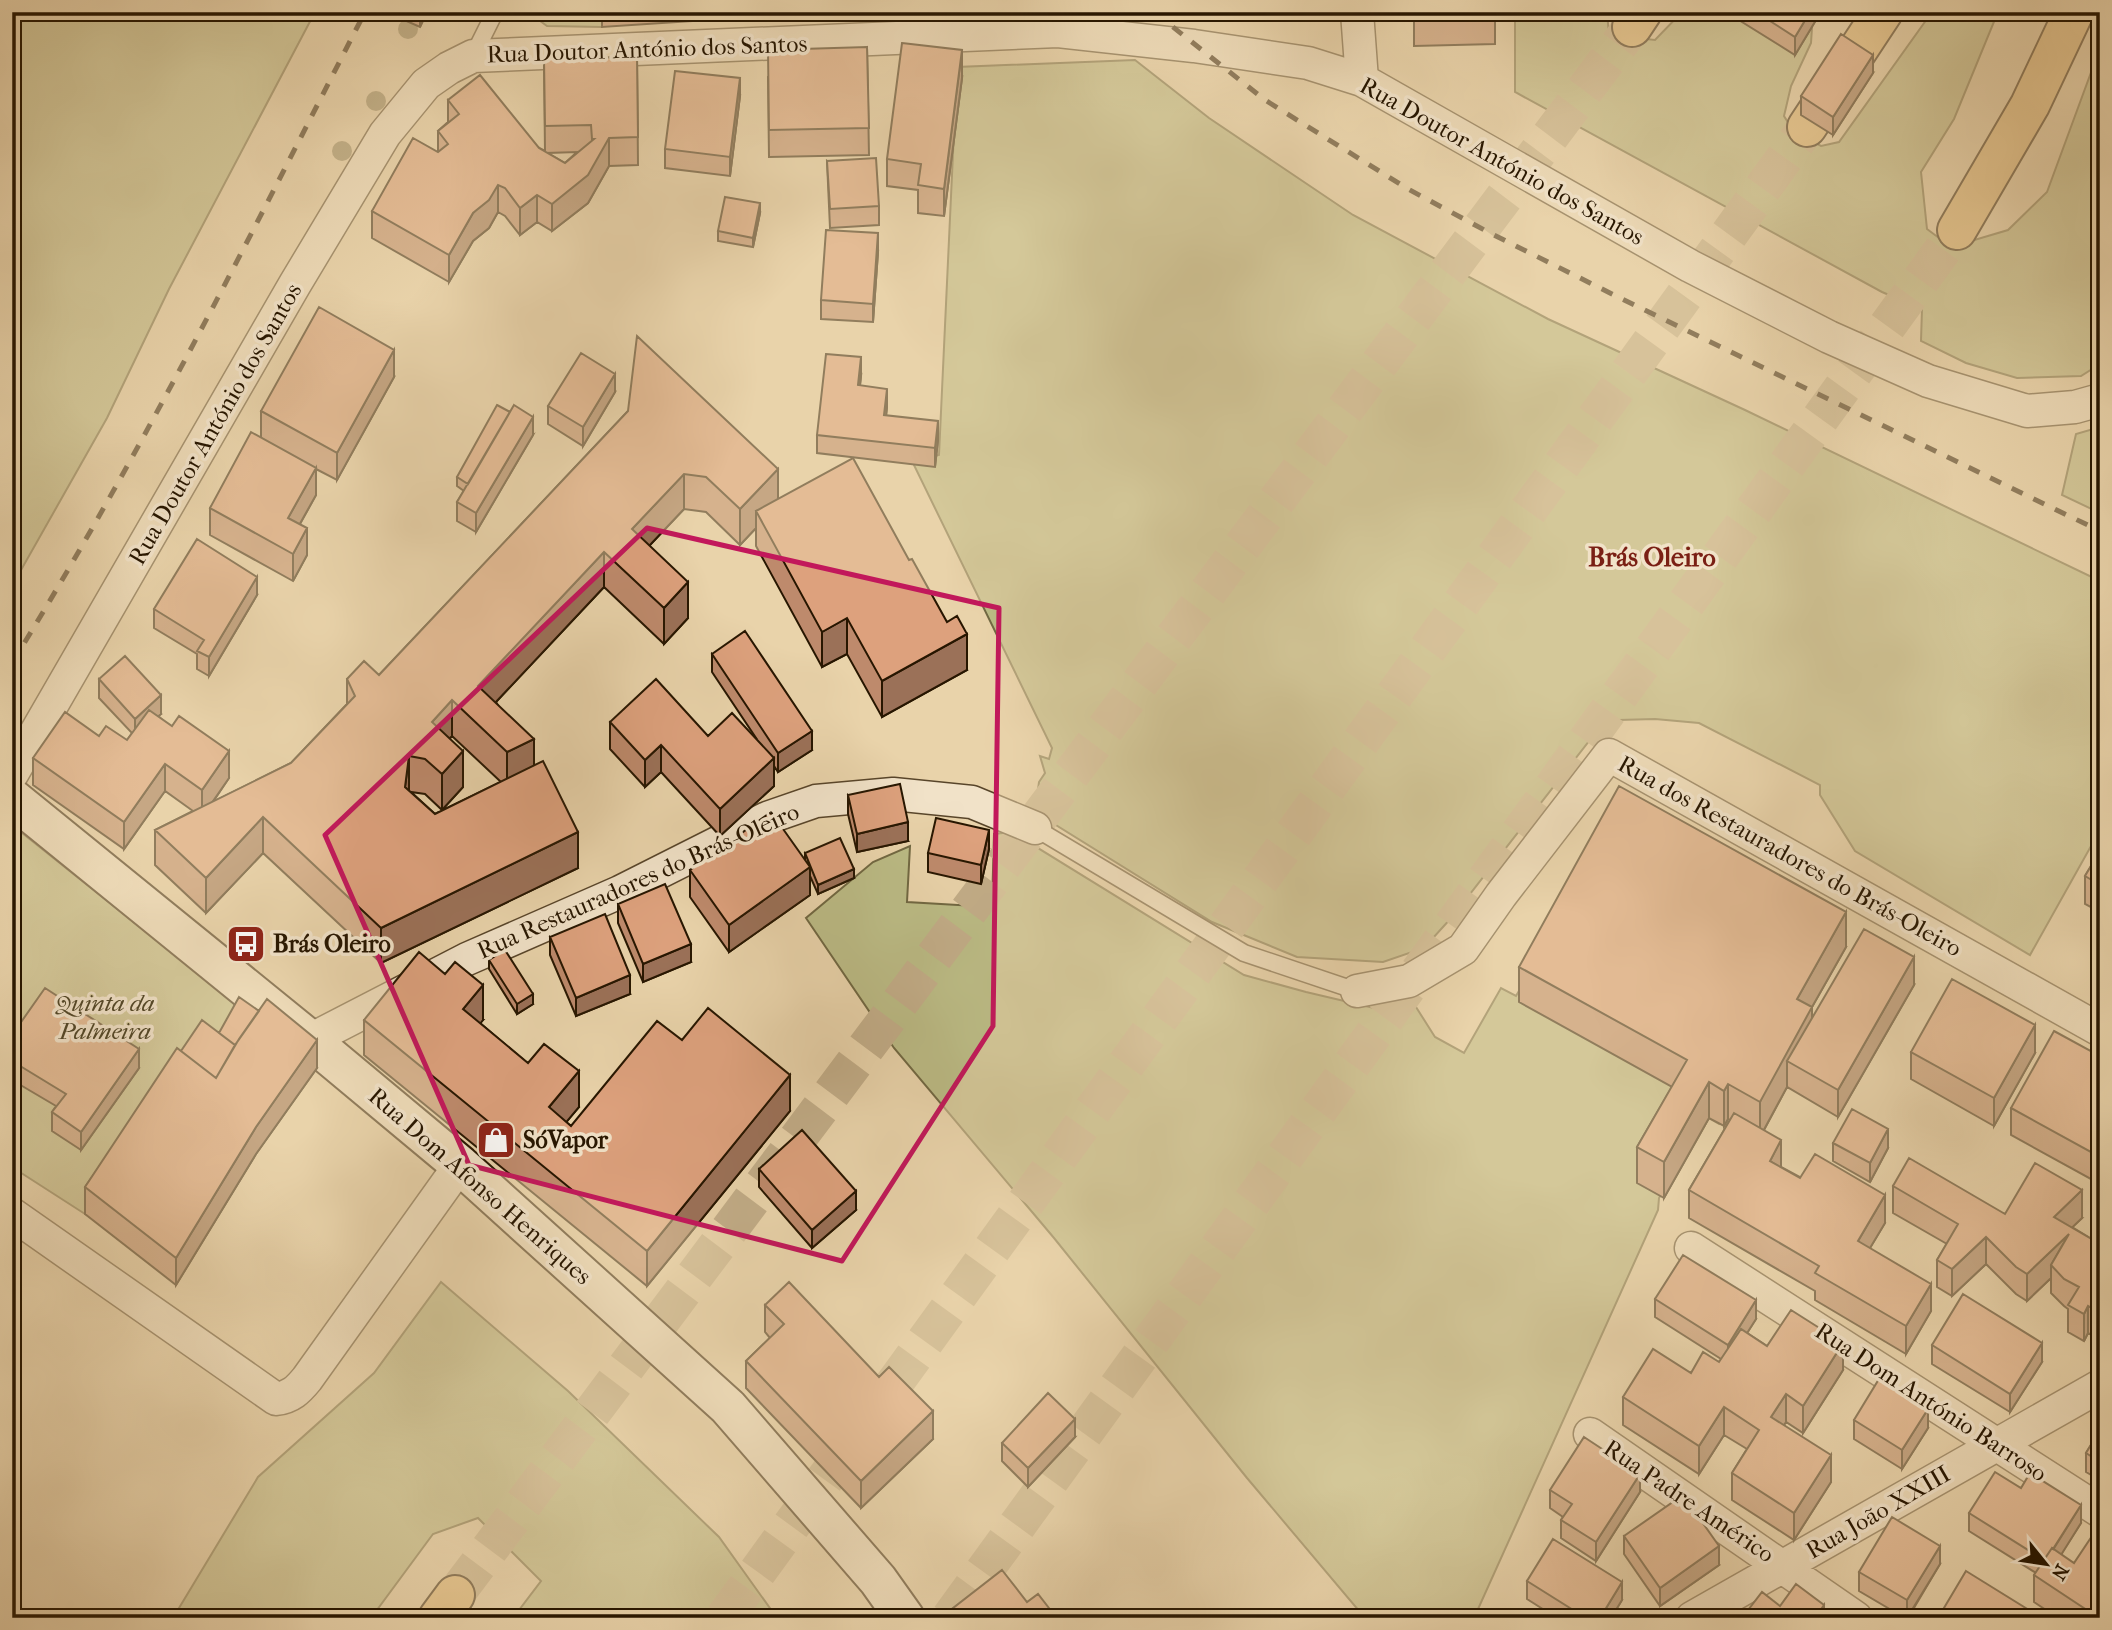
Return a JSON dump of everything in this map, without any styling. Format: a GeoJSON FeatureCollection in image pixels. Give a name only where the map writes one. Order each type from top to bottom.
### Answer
{"type":"FeatureCollection","features":[{"type":"Feature","properties":{"kind":"highway"},"geometry":{"type":"LineString","coordinates":[[1807,127],[1883,12]]}},
{"type":"Feature","properties":{"kind":"highway"},"geometry":{"type":"LineString","coordinates":[[1957,230],[2030,105],[2074,12]]}},
{"type":"Feature","properties":{"kind":"main road","name":"Rua Dom Afonso Henriques"},"geometry":{"type":"LineString","coordinates":[[12,799],[460,1165],[728,1408],[878,1580],[905,1618]]}},
{"type":"Feature","properties":{"kind":"street"},"geometry":{"type":"LineString","coordinates":[[1357,12],[1362,80]]}},
{"type":"Feature","properties":{"kind":"street","name":"Rua Doutor António dos Santos"},"geometry":{"type":"LineString","coordinates":[[12,774],[288,296],[385,134],[426,85],[449,68],[473,56],[1058,31],[1194,46],[1308,63],[1362,80],[1690,266],[1829,337],[1928,380],[2026,411],[2075,407],[2100,400]]}},
{"type":"Feature","properties":{"kind":"street","name":"Rua dos Restauradores do Brás-Oleiro"},"geometry":{"type":"LineString","coordinates":[[1357,991],[1409,981],[1462,948],[1609,755],[2100,1031]]}},
{"type":"Feature","properties":{"kind":"street","name":"Rua Restauradores do Brás-Oleiro"},"geometry":{"type":"LineString","coordinates":[[310,1040],[467,959],[620,892],[767,818],[816,801],[893,794],[972,802],[1035,828]]}},
{"type":"Feature","properties":{"kind":"street"},"geometry":{"type":"LineString","coordinates":[[12,1214],[276,1399],[288,1397],[307,1379],[460,1165]]}},
{"type":"Feature","properties":{"kind":"street","name":"Rua Dom António Barroso"},"geometry":{"type":"LineString","coordinates":[[1691,1248],[2100,1511]]}},
{"type":"Feature","properties":{"kind":"street","name":"Rua João XXIII"},"geometry":{"type":"LineString","coordinates":[[1692,1618],[2100,1386]]}},
{"type":"Feature","properties":{"kind":"street","name":"Rua Padre Américo"},"geometry":{"type":"LineString","coordinates":[[1590,1434],[1856,1618]]}},
{"type":"Feature","properties":{"kind":"lane"},"geometry":{"type":"LineString","coordinates":[[473,56],[495,12]]}},
{"type":"Feature","properties":{"kind":"lane","name":"Rua Restauradores do Brás-Oleiro"},"geometry":{"type":"LineString","coordinates":[[1035,828],[1244,954],[1357,991]]}},
{"type":"Feature","properties":{"kind":"highlighted area"},"geometry":{"type":"Polygon","coordinates":[[[647,528],[999,608],[993,1026],[842,1261],[469,1165],[325,835],[647,528]]]}},
{"type":"Feature","properties":{"kind":"green space"},"geometry":{"type":"Polygon","coordinates":[[[12,12],[315,12],[169,289],[107,418],[12,586],[12,12]]]}},
{"type":"Feature","properties":{"kind":"green space"},"geometry":{"type":"Polygon","coordinates":[[[528,12],[602,12],[602,27],[547,26],[528,12]]]}},
{"type":"Feature","properties":{"kind":"green space"},"geometry":{"type":"Polygon","coordinates":[[[722,12],[827,12],[722,20],[722,12]]]}},
{"type":"Feature","properties":{"kind":"green space"},"geometry":{"type":"Polygon","coordinates":[[[1515,12],[1607,12],[1609,35],[1655,40],[1682,12],[1813,12],[1811,43],[1791,86],[1784,116],[1794,132],[1821,146],[1839,142],[1932,12],[1998,12],[1954,119],[1921,172],[1927,229],[1951,247],[2008,230],[2047,192],[2100,48],[2100,364],[2081,376],[2017,378],[1966,363],[1921,341],[1922,309],[1882,292],[1515,92],[1515,12]]]}},
{"type":"Feature","properties":{"kind":"green space"},"geometry":{"type":"Polygon","coordinates":[[[1135,60],[1209,118],[1353,215],[1548,319],[1745,410],[2100,581],[2100,830],[2030,955],[1855,851],[1820,795],[1820,785],[1699,723],[1655,719],[1618,720],[1593,736],[1452,917],[1424,948],[1383,962],[1297,957],[1212,922],[1035,812],[1039,782],[1045,773],[1040,756],[1049,759],[1052,748],[912,461],[939,455],[957,67],[1135,60]]]}},
{"type":"Feature","properties":{"kind":"green space"},"geometry":{"type":"Polygon","coordinates":[[[2100,427],[2100,513],[2062,495],[2076,434],[2100,427]]]}},
{"type":"Feature","properties":{"kind":"green space"},"geometry":{"type":"Polygon","coordinates":[[[1621,815],[1737,1093],[1719,1124],[1707,1117],[1659,1198],[1658,1210],[1474,1618],[1365,1618],[1247,1478],[1054,1238],[894,1048],[806,918],[873,862],[910,846],[907,902],[992,907],[994,834],[1012,832],[1244,975],[1378,1009],[1409,996],[1435,1037],[1464,1053],[1501,988],[1516,996],[1621,815]]]}},
{"type":"Feature","properties":{"kind":"green space","name":"Quinta da Palmeira"},"geometry":{"type":"Polygon","coordinates":[[[12,825],[239,1006],[215,1049],[202,1039],[85,1214],[12,1167],[12,825]]]}},
{"type":"Feature","properties":{"kind":"green space"},"geometry":{"type":"Polygon","coordinates":[[[441,1282],[568,1391],[719,1537],[777,1618],[513,1618],[541,1581],[478,1518],[433,1534],[371,1618],[173,1618],[258,1477],[374,1373],[441,1282]]]}},
{"type":"Feature","properties":{"kind":"building"},"geometry":{"type":"Polygon","coordinates":[[[407,12],[423,12],[420,18],[407,12]]]}},
{"type":"Feature","properties":{"kind":"building"},"geometry":{"type":"Polygon","coordinates":[[[1756,12],[1810,12],[1795,37],[1756,12]]]}},
{"type":"Feature","properties":{"kind":"building"},"geometry":{"type":"Polygon","coordinates":[[[1841,34],[1873,55],[1833,117],[1801,96],[1841,34]]]}},
{"type":"Feature","properties":{"kind":"building"},"geometry":{"type":"Polygon","coordinates":[[[902,43],[962,50],[944,189],[918,185],[921,164],[887,159],[902,43]]]}},
{"type":"Feature","properties":{"kind":"building"},"geometry":{"type":"Polygon","coordinates":[[[867,47],[869,128],[769,130],[768,50],[867,47]]]}},
{"type":"Feature","properties":{"kind":"building"},"geometry":{"type":"Polygon","coordinates":[[[637,57],[638,137],[609,138],[588,175],[552,204],[537,195],[520,208],[505,188],[498,185],[489,200],[473,213],[449,255],[372,211],[413,138],[438,152],[448,144],[438,131],[459,114],[448,100],[480,75],[539,148],[565,163],[594,139],[591,125],[545,126],[544,59],[637,57]]]}},
{"type":"Feature","properties":{"kind":"building"},"geometry":{"type":"Polygon","coordinates":[[[675,71],[740,78],[730,157],[665,149],[675,71]]]}},
{"type":"Feature","properties":{"kind":"building"},"geometry":{"type":"Polygon","coordinates":[[[876,158],[879,206],[830,209],[827,161],[876,158]]]}},
{"type":"Feature","properties":{"kind":"building"},"geometry":{"type":"Polygon","coordinates":[[[725,197],[760,203],[753,238],[718,231],[725,197]]]}},
{"type":"Feature","properties":{"kind":"building"},"geometry":{"type":"Polygon","coordinates":[[[826,230],[878,233],[873,304],[821,300],[826,230]]]}},
{"type":"Feature","properties":{"kind":"building"},"geometry":{"type":"Polygon","coordinates":[[[319,307],[394,350],[337,453],[261,411],[319,307]]]}},
{"type":"Feature","properties":{"kind":"building"},"geometry":{"type":"Polygon","coordinates":[[[637,336],[778,469],[740,509],[706,477],[684,474],[632,529],[688,582],[664,608],[604,552],[478,686],[534,739],[507,752],[452,700],[432,722],[463,751],[442,774],[425,759],[409,756],[405,787],[435,814],[543,761],[578,832],[381,928],[263,817],[206,878],[155,830],[291,763],[355,696],[347,679],[364,661],[379,675],[628,411],[637,336]]]}},
{"type":"Feature","properties":{"kind":"building"},"geometry":{"type":"Polygon","coordinates":[[[581,353],[615,374],[583,427],[548,406],[581,353]]]}},
{"type":"Feature","properties":{"kind":"building"},"geometry":{"type":"Polygon","coordinates":[[[826,354],[861,357],[858,385],[887,389],[884,415],[938,421],[935,448],[817,435],[826,354]]]}},
{"type":"Feature","properties":{"kind":"building"},"geometry":{"type":"Polygon","coordinates":[[[497,405],[510,412],[468,484],[457,477],[497,405]]]}},
{"type":"Feature","properties":{"kind":"building"},"geometry":{"type":"Polygon","coordinates":[[[514,405],[533,417],[476,513],[457,502],[514,405]]]}},
{"type":"Feature","properties":{"kind":"building"},"geometry":{"type":"Polygon","coordinates":[[[251,432],[316,468],[288,518],[307,528],[293,554],[210,508],[251,432]]]}},
{"type":"Feature","properties":{"kind":"building"},"geometry":{"type":"Polygon","coordinates":[[[853,458],[909,560],[912,559],[947,622],[957,616],[967,634],[882,681],[847,618],[822,632],[756,511],[853,458]]]}},
{"type":"Feature","properties":{"kind":"building"},"geometry":{"type":"Polygon","coordinates":[[[197,539],[257,577],[209,657],[197,651],[204,640],[154,609],[197,539]]]}},
{"type":"Feature","properties":{"kind":"building"},"geometry":{"type":"Polygon","coordinates":[[[745,631],[812,731],[778,753],[712,654],[745,631]]]}},
{"type":"Feature","properties":{"kind":"building"},"geometry":{"type":"Polygon","coordinates":[[[125,656],[161,695],[135,719],[99,679],[125,656]]]}},
{"type":"Feature","properties":{"kind":"building"},"geometry":{"type":"Polygon","coordinates":[[[656,679],[708,736],[732,713],[774,758],[720,809],[661,745],[645,760],[610,722],[656,679]]]}},
{"type":"Feature","properties":{"kind":"building"},"geometry":{"type":"Polygon","coordinates":[[[149,710],[172,726],[179,716],[229,751],[202,790],[165,764],[124,822],[33,758],[65,712],[99,736],[106,726],[127,740],[149,710]]]}},
{"type":"Feature","properties":{"kind":"building"},"geometry":{"type":"Polygon","coordinates":[[[900,784],[908,822],[857,834],[848,795],[900,784]]]}},
{"type":"Feature","properties":{"kind":"building"},"geometry":{"type":"Polygon","coordinates":[[[1619,786],[1846,912],[1797,999],[1812,1007],[1760,1102],[1728,1084],[1724,1091],[1709,1082],[1664,1162],[1637,1147],[1687,1060],[1519,967],[1619,786]]]}},
{"type":"Feature","properties":{"kind":"building"},"geometry":{"type":"Polygon","coordinates":[[[771,812],[810,867],[729,925],[690,870],[771,812]]]}},
{"type":"Feature","properties":{"kind":"building"},"geometry":{"type":"Polygon","coordinates":[[[936,818],[989,830],[981,865],[928,853],[936,818]]]}},
{"type":"Feature","properties":{"kind":"building"},"geometry":{"type":"Polygon","coordinates":[[[840,838],[854,869],[818,885],[805,853],[840,838]]]}},
{"type":"Feature","properties":{"kind":"building"},"geometry":{"type":"Polygon","coordinates":[[[2100,851],[2100,885],[2085,876],[2100,851]]]}},
{"type":"Feature","properties":{"kind":"building"},"geometry":{"type":"Polygon","coordinates":[[[665,884],[691,944],[643,964],[618,904],[665,884]]]}},
{"type":"Feature","properties":{"kind":"building"},"geometry":{"type":"Polygon","coordinates":[[[605,914],[630,975],[576,998],[550,937],[605,914]]]}},
{"type":"Feature","properties":{"kind":"building"},"geometry":{"type":"Polygon","coordinates":[[[1864,929],[1914,957],[1838,1090],[1787,1061],[1864,929]]]}},
{"type":"Feature","properties":{"kind":"building"},"geometry":{"type":"Polygon","coordinates":[[[505,950],[533,994],[517,1004],[489,960],[505,950]]]}},
{"type":"Feature","properties":{"kind":"building"},"geometry":{"type":"Polygon","coordinates":[[[419,952],[445,974],[455,962],[483,985],[463,1009],[528,1063],[544,1044],[579,1071],[549,1107],[571,1126],[657,1021],[682,1040],[708,1008],[790,1075],[647,1251],[364,1020],[419,952]]]}},
{"type":"Feature","properties":{"kind":"building"},"geometry":{"type":"Polygon","coordinates":[[[1952,979],[2035,1025],[1994,1098],[1911,1052],[1952,979]]]}},
{"type":"Feature","properties":{"kind":"building"},"geometry":{"type":"Polygon","coordinates":[[[45,988],[139,1049],[81,1132],[52,1112],[66,1094],[12,1061],[12,1035],[45,988]]]}},
{"type":"Feature","properties":{"kind":"building"},"geometry":{"type":"Polygon","coordinates":[[[239,997],[259,1011],[235,1045],[219,1033],[239,997]]]}},
{"type":"Feature","properties":{"kind":"building"},"geometry":{"type":"Polygon","coordinates":[[[267,999],[317,1040],[256,1127],[176,1258],[85,1187],[177,1048],[216,1078],[267,999]]]}},
{"type":"Feature","properties":{"kind":"building"},"geometry":{"type":"Polygon","coordinates":[[[202,1020],[235,1045],[216,1078],[181,1051],[202,1020]]]}},
{"type":"Feature","properties":{"kind":"building"},"geometry":{"type":"Polygon","coordinates":[[[2054,1031],[2100,1056],[2100,1157],[2011,1108],[2054,1031]]]}},
{"type":"Feature","properties":{"kind":"building"},"geometry":{"type":"Polygon","coordinates":[[[1852,1109],[1888,1129],[1870,1163],[1833,1143],[1852,1109]]]}},
{"type":"Feature","properties":{"kind":"building"},"geometry":{"type":"Polygon","coordinates":[[[1734,1113],[1781,1140],[1770,1161],[1800,1178],[1815,1154],[1885,1195],[1858,1241],[1931,1284],[1906,1326],[1815,1273],[1819,1266],[1689,1190],[1734,1113]]]}},
{"type":"Feature","properties":{"kind":"building"},"geometry":{"type":"Polygon","coordinates":[[[802,1130],[856,1191],[812,1230],[759,1169],[802,1130]]]}},
{"type":"Feature","properties":{"kind":"building"},"geometry":{"type":"Polygon","coordinates":[[[1909,1158],[2005,1214],[2035,1163],[2082,1190],[2054,1217],[2100,1244],[2100,1313],[2088,1306],[2084,1314],[2068,1305],[2079,1287],[2064,1279],[2051,1265],[2069,1234],[2027,1274],[2016,1267],[1986,1237],[1952,1269],[1937,1260],[1958,1224],[1893,1186],[1909,1158]]]}},
{"type":"Feature","properties":{"kind":"building"},"geometry":{"type":"Polygon","coordinates":[[[1683,1255],[1756,1300],[1728,1345],[1655,1299],[1683,1255]]]}},
{"type":"Feature","properties":{"kind":"building"},"geometry":{"type":"Polygon","coordinates":[[[789,1282],[879,1377],[889,1367],[933,1411],[861,1481],[746,1361],[784,1324],[765,1305],[789,1282]]]}},
{"type":"Feature","properties":{"kind":"building"},"geometry":{"type":"Polygon","coordinates":[[[1963,1294],[2042,1343],[2010,1394],[1932,1345],[1963,1294]]]}},
{"type":"Feature","properties":{"kind":"building"},"geometry":{"type":"Polygon","coordinates":[[[1791,1310],[1843,1343],[1803,1406],[1786,1394],[1771,1417],[1831,1455],[1794,1513],[1732,1473],[1759,1430],[1724,1407],[1699,1446],[1623,1397],[1653,1349],[1691,1373],[1703,1352],[1719,1362],[1741,1329],[1767,1346],[1791,1310]]]}},
{"type":"Feature","properties":{"kind":"building"},"geometry":{"type":"Polygon","coordinates":[[[1879,1379],[1928,1409],[1902,1450],[1854,1420],[1879,1379]]]}},
{"type":"Feature","properties":{"kind":"building"},"geometry":{"type":"Polygon","coordinates":[[[1048,1393],[1075,1419],[1028,1468],[1002,1443],[1048,1393]]]}},
{"type":"Feature","properties":{"kind":"building"},"geometry":{"type":"Polygon","coordinates":[[[2100,1430],[2100,1462],[2086,1453],[2100,1430]]]}},
{"type":"Feature","properties":{"kind":"building"},"geometry":{"type":"Polygon","coordinates":[[[1584,1437],[1640,1474],[1596,1542],[1561,1520],[1572,1504],[1550,1490],[1584,1437]]]}},
{"type":"Feature","properties":{"kind":"building"},"geometry":{"type":"Polygon","coordinates":[[[1995,1472],[2021,1488],[2030,1473],[2081,1505],[2044,1560],[1969,1513],[1995,1472]]]}},
{"type":"Feature","properties":{"kind":"building"},"geometry":{"type":"Polygon","coordinates":[[[1683,1495],[1719,1546],[1660,1588],[1624,1536],[1683,1495]]]}},
{"type":"Feature","properties":{"kind":"building"},"geometry":{"type":"Polygon","coordinates":[[[1892,1517],[1940,1546],[1907,1600],[1859,1572],[1892,1517]]]}},
{"type":"Feature","properties":{"kind":"building"},"geometry":{"type":"Polygon","coordinates":[[[2100,1524],[2099,1618],[2034,1575],[2052,1548],[2074,1563],[2100,1524]]]}},
{"type":"Feature","properties":{"kind":"building"},"geometry":{"type":"Polygon","coordinates":[[[1553,1539],[1622,1582],[1600,1618],[1586,1618],[1527,1581],[1553,1539]]]}},
{"type":"Feature","properties":{"kind":"building"},"geometry":{"type":"Polygon","coordinates":[[[1002,1570],[1027,1602],[1038,1594],[1052,1612],[1044,1618],[953,1618],[948,1612],[1002,1570]]]}},
{"type":"Feature","properties":{"kind":"building"},"geometry":{"type":"Polygon","coordinates":[[[1966,1571],[2042,1618],[1938,1618],[1966,1571]]]}},
{"type":"Feature","properties":{"kind":"building"},"geometry":{"type":"Polygon","coordinates":[[[1796,1584],[1824,1605],[1815,1618],[1742,1618],[1762,1592],[1780,1606],[1796,1584]]]}},
{"type":"Feature","properties":{"kind":"tunnel"},"geometry":{"type":"LineString","coordinates":[[455,1595],[1632,27]]}},
{"type":"Feature","properties":{"kind":"tunnel"},"geometry":{"type":"LineString","coordinates":[[724,1618],[1807,127]]}},
{"type":"Feature","properties":{"kind":"tunnel"},"geometry":{"type":"LineString","coordinates":[[950,1618],[1957,230]]}},
{"type":"Feature","properties":{"kind":"railway"},"geometry":{"type":"LineString","coordinates":[[12,663],[151,423],[365,12]]}},
{"type":"Feature","properties":{"kind":"railway"},"geometry":{"type":"LineString","coordinates":[[1154,12],[1265,100],[1408,189],[1622,299],[2100,531]]}},
{"type":"Feature","properties":{"kind":"place","name":"Brás Oleiro"},"geometry":{"type":"Point","coordinates":[246,944]}},
{"type":"Feature","properties":{"kind":"place","name":"SóVapor"},"geometry":{"type":"Point","coordinates":[496,1140]}},
{"type":"Feature","properties":{"kind":"district","name":"Brás Oleiro"},"geometry":{"type":"Point","coordinates":[1652,557]}}]}
